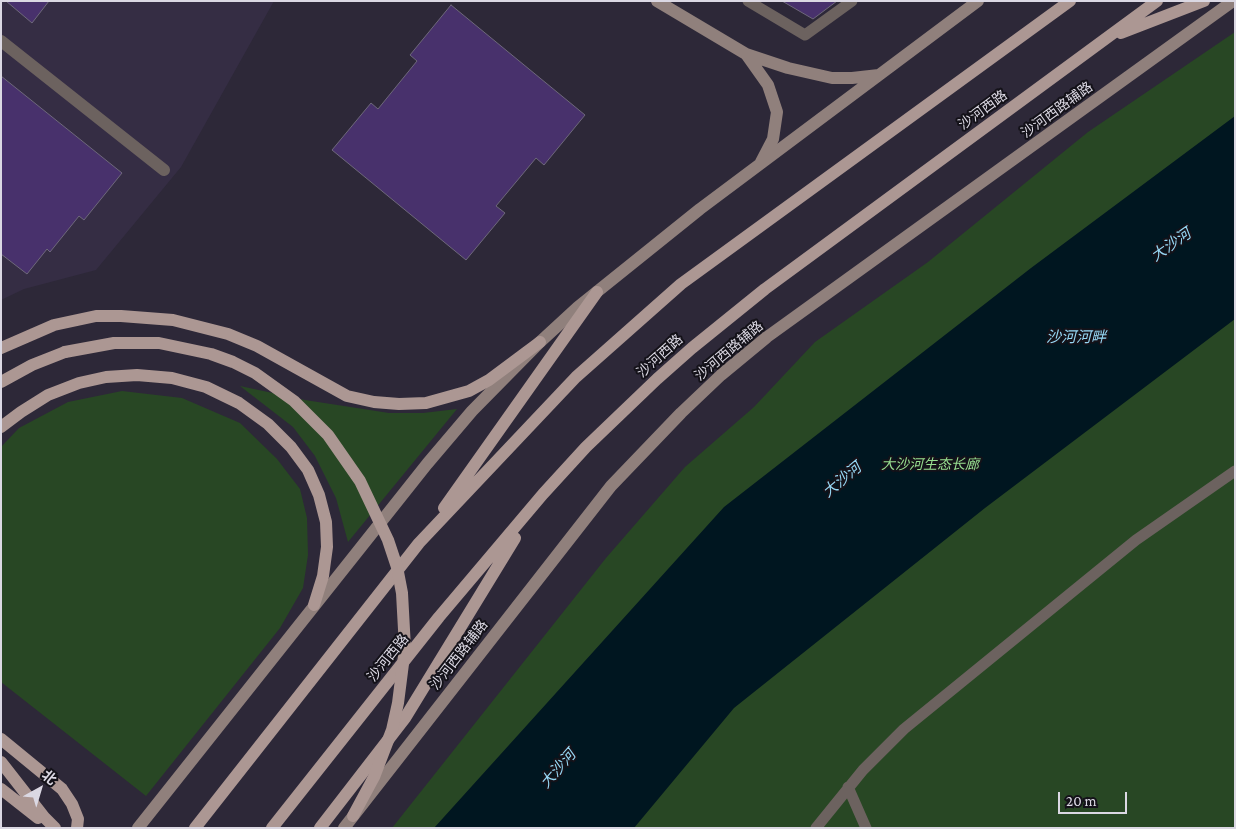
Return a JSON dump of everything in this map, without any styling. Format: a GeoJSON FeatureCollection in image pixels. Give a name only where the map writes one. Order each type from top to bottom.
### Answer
{"type":"FeatureCollection","features":[{"type":"Feature","properties":{"kind":"main road"},"geometry":{"type":"LineString","coordinates":[[657,1],[746,54],[788,68],[832,78],[852,78],[881,74]]}},
{"type":"Feature","properties":{"kind":"main road"},"geometry":{"type":"LineString","coordinates":[[1,348],[54,325],[96,316],[173,320],[228,334],[258,346],[348,396],[374,402],[399,404],[426,403],[469,391],[489,380],[540,342],[597,292],[758,166],[978,1]]}},
{"type":"Feature","properties":{"kind":"main road"},"geometry":{"type":"LineString","coordinates":[[419,543],[576,377],[681,284],[1070,1]]}},
{"type":"Feature","properties":{"kind":"main road","name":"沙河西路"},"geometry":{"type":"LineString","coordinates":[[272,828],[439,617],[543,494],[586,447],[657,379],[728,318],[1157,1]]}},
{"type":"Feature","properties":{"kind":"main road"},"geometry":{"type":"LineString","coordinates":[[1105,40],[1204,1]]}},
{"type":"Feature","properties":{"kind":"main road","name":"沙河西路辅路"},"geometry":{"type":"LineString","coordinates":[[344,828],[610,486],[681,413],[767,338],[1233,1]]}},
{"type":"Feature","properties":{"kind":"main road"},"geometry":{"type":"LineString","coordinates":[[746,54],[768,85],[776,112],[773,139],[758,166]]}},
{"type":"Feature","properties":{"kind":"main road"},"geometry":{"type":"LineString","coordinates":[[195,828],[419,543],[597,292]]}},
{"type":"Feature","properties":{"kind":"main road"},"geometry":{"type":"LineString","coordinates":[[138,828],[314,604],[459,426],[540,342]]}},
{"type":"Feature","properties":{"kind":"main road"},"geometry":{"type":"LineString","coordinates":[[1,382],[32,365],[65,352],[114,343],[159,343],[211,354],[255,373],[294,401],[328,435],[360,481],[388,540],[402,594],[405,624],[403,674],[392,730],[374,777],[353,816]]}},
{"type":"Feature","properties":{"kind":"main road"},"geometry":{"type":"LineString","coordinates":[[1,427],[48,395],[79,383],[137,375],[172,378],[206,387],[239,403],[274,430],[291,447],[308,470],[319,495],[326,522],[327,546],[323,576],[314,604]]}},
{"type":"Feature","properties":{"kind":"main road"},"geometry":{"type":"LineString","coordinates":[[320,828],[405,718],[543,494]]}},
{"type":"Feature","properties":{"kind":"main road"},"geometry":{"type":"LineString","coordinates":[[1,739],[62,789],[72,804],[78,819],[77,828]]}},
{"type":"Feature","properties":{"kind":"main road"},"geometry":{"type":"LineString","coordinates":[[1,762],[44,817],[55,828]]}},
{"type":"Feature","properties":{"kind":"main road"},"geometry":{"type":"LineString","coordinates":[[1,789],[50,828]]}},
{"type":"Feature","properties":{"kind":"street"},"geometry":{"type":"LineString","coordinates":[[1,41],[164,170]]}},
{"type":"Feature","properties":{"kind":"lane"},"geometry":{"type":"LineString","coordinates":[[748,1],[805,35],[852,1]]}},
{"type":"Feature","properties":{"kind":"lane"},"geometry":{"type":"LineString","coordinates":[[816,828],[848,787],[904,729],[1136,540],[1235,471]]}},
{"type":"Feature","properties":{"kind":"lane"},"geometry":{"type":"LineString","coordinates":[[848,787],[866,828]]}},
{"type":"Feature","properties":{"kind":"shaded area"},"geometry":{"type":"Polygon","coordinates":[[[1,1],[274,1],[181,167],[96,270],[24,289],[1,300],[1,1]]]}},
{"type":"Feature","properties":{"kind":"green space","name":"大沙河生态长廊"},"geometry":{"type":"Polygon","coordinates":[[[1235,32],[1235,828],[392,828],[606,558],[685,467],[754,407],[815,342],[928,262],[1088,132],[1235,32]]]}},
{"type":"Feature","properties":{"kind":"green space"},"geometry":{"type":"Polygon","coordinates":[[[240,386],[305,400],[389,413],[423,413],[457,409],[348,542],[336,498],[315,456],[293,427],[240,386]]]}},
{"type":"Feature","properties":{"kind":"green space"},"geometry":{"type":"Polygon","coordinates":[[[122,391],[182,398],[240,423],[277,459],[300,489],[307,518],[308,555],[303,588],[280,628],[146,796],[1,682],[1,447],[19,428],[68,402],[122,391]]]}},
{"type":"Feature","properties":{"kind":"water","name":"沙河河畔"},"geometry":{"type":"Polygon","coordinates":[[[1235,116],[1235,319],[985,508],[734,708],[634,828],[434,828],[724,507],[1031,268],[1235,116]]]}},
{"type":"Feature","properties":{"kind":"building"},"geometry":{"type":"Polygon","coordinates":[[[6,1],[49,1],[32,23],[6,1]]]}},
{"type":"Feature","properties":{"kind":"building"},"geometry":{"type":"Polygon","coordinates":[[[782,1],[837,1],[813,19],[782,1]]]}},
{"type":"Feature","properties":{"kind":"building"},"geometry":{"type":"Polygon","coordinates":[[[451,5],[585,115],[544,165],[536,158],[496,206],[505,213],[466,260],[332,150],[371,103],[378,109],[417,61],[410,55],[451,5]]]}},
{"type":"Feature","properties":{"kind":"building"},"geometry":{"type":"Polygon","coordinates":[[[1,76],[122,173],[84,220],[79,216],[50,252],[47,249],[27,274],[1,254],[1,76]]]}},
{"type":"Feature","properties":{"kind":"water label","name":"大沙河"},"geometry":{"type":"Point","coordinates":[1171,245]}},
{"type":"Feature","properties":{"kind":"water label","name":"大沙河"},"geometry":{"type":"Point","coordinates":[842,480]}},
{"type":"Feature","properties":{"kind":"water label","name":"大沙河"},"geometry":{"type":"Point","coordinates":[558,769]}}]}
